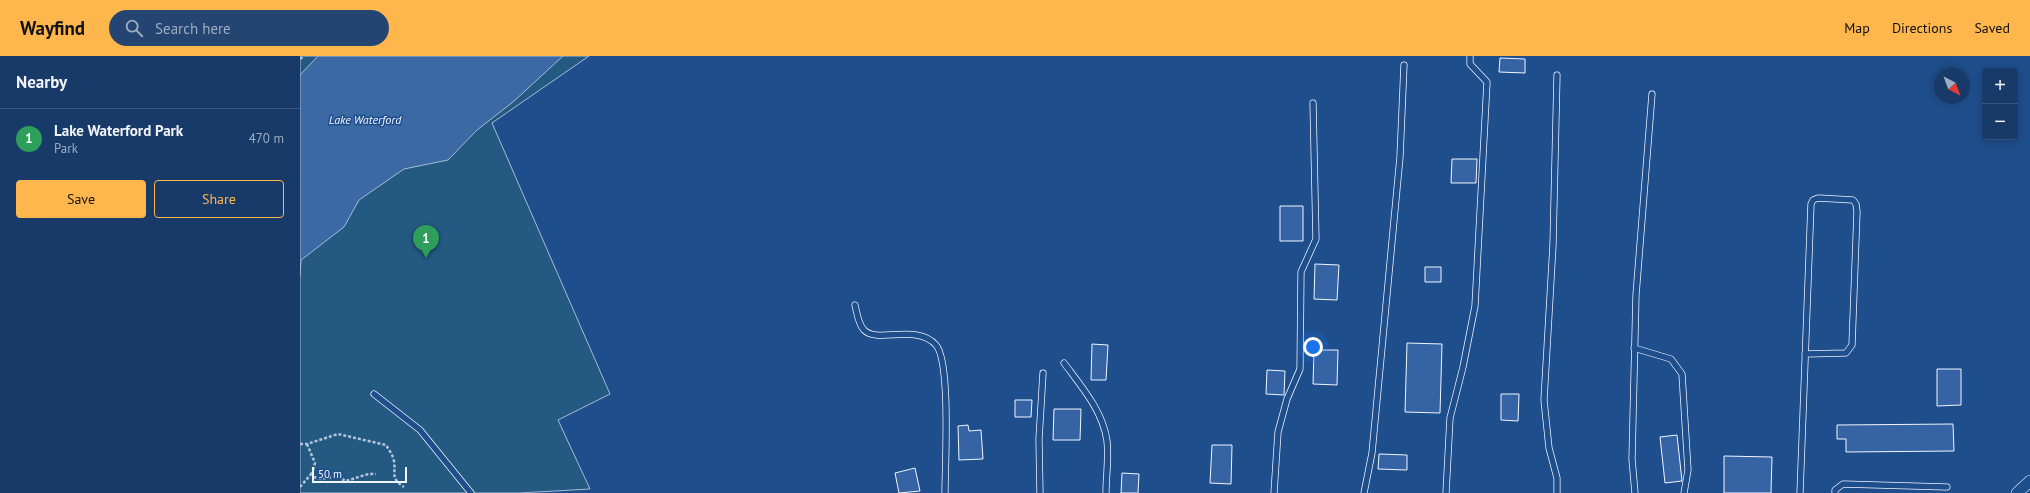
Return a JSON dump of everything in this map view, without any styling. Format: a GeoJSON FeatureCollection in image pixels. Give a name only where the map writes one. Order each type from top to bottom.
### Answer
{"type":"FeatureCollection","features":[{"type":"Feature","properties":{"kind":"street"},"geometry":{"type":"LineString","coordinates":[[2017,493],[2030,481]]}},
{"type":"Feature","properties":{"kind":"lane"},"geometry":{"type":"LineString","coordinates":[[1446,493],[1450,418],[1463,367],[1475,306],[1476,290],[1487,82],[1470,64],[1470,56]]}},
{"type":"Feature","properties":{"kind":"lane"},"geometry":{"type":"LineString","coordinates":[[1364,493],[1372,453],[1400,157],[1404,65]]}},
{"type":"Feature","properties":{"kind":"lane"},"geometry":{"type":"LineString","coordinates":[[1557,75],[1553,245],[1544,400],[1549,448],[1557,478],[1557,493]]}},
{"type":"Feature","properties":{"kind":"lane"},"geometry":{"type":"LineString","coordinates":[[1635,493],[1632,459],[1634,348],[1640,227],[1652,94]]}},
{"type":"Feature","properties":{"kind":"lane"},"geometry":{"type":"LineString","coordinates":[[1274,493],[1278,432],[1287,399],[1300,370],[1301,272],[1316,239],[1313,103]]}},
{"type":"Feature","properties":{"kind":"lane"},"geometry":{"type":"LineString","coordinates":[[1800,493],[1810,204],[1813,200],[1818,198],[1853,200],[1856,204],[1857,212],[1852,345],[1846,353],[1805,354]]}},
{"type":"Feature","properties":{"kind":"lane"},"geometry":{"type":"LineString","coordinates":[[855,305],[860,325],[865,332],[872,334],[918,335],[927,337],[936,345],[942,355],[945,416],[945,493]]}},
{"type":"Feature","properties":{"kind":"lane"},"geometry":{"type":"LineString","coordinates":[[1634,348],[1671,359],[1682,374],[1688,470],[1684,493]]}},
{"type":"Feature","properties":{"kind":"lane"},"geometry":{"type":"LineString","coordinates":[[1064,363],[1089,396],[1104,428],[1107,442],[1106,493]]}},
{"type":"Feature","properties":{"kind":"lane"},"geometry":{"type":"LineString","coordinates":[[1040,493],[1039,439],[1043,373]]}},
{"type":"Feature","properties":{"kind":"lane"},"geometry":{"type":"LineString","coordinates":[[374,394],[420,430],[471,493]]}},
{"type":"Feature","properties":{"kind":"lane"},"geometry":{"type":"LineString","coordinates":[[1835,493],[1835,490],[1843,484],[1947,487]]}},
{"type":"Feature","properties":{"kind":"path"},"geometry":{"type":"LineString","coordinates":[[300,59],[304,56]]}},
{"type":"Feature","properties":{"kind":"path"},"geometry":{"type":"LineString","coordinates":[[300,444],[307,444],[338,434],[386,446],[394,459],[394,476],[396,482],[404,487]]}},
{"type":"Feature","properties":{"kind":"path"},"geometry":{"type":"LineString","coordinates":[[300,487],[312,473],[314,463],[307,444]]}},
{"type":"Feature","properties":{"kind":"path"},"geometry":{"type":"LineString","coordinates":[[312,473],[314,477],[321,479],[338,476],[344,481],[351,480],[362,474],[376,474]]}},
{"type":"Feature","properties":{"kind":"shaded area"},"geometry":{"type":"Polygon","coordinates":[[[300,56],[589,56],[492,123],[610,394],[558,420],[590,489],[519,493],[300,493],[300,56]]]}},
{"type":"Feature","properties":{"kind":"water","name":"Lake Waterford"},"geometry":{"type":"Polygon","coordinates":[[[318,56],[563,56],[513,102],[477,130],[448,160],[404,169],[359,200],[344,227],[301,260],[300,276],[300,75],[318,56]]]}},
{"type":"Feature","properties":{"kind":"building"},"geometry":{"type":"Polygon","coordinates":[[[1500,58],[1525,59],[1525,73],[1499,72],[1500,58]]]}},
{"type":"Feature","properties":{"kind":"building"},"geometry":{"type":"Polygon","coordinates":[[[1452,159],[1477,159],[1476,183],[1451,183],[1452,159]]]}},
{"type":"Feature","properties":{"kind":"building"},"geometry":{"type":"Polygon","coordinates":[[[1280,206],[1303,206],[1303,241],[1280,241],[1280,206]]]}},
{"type":"Feature","properties":{"kind":"building"},"geometry":{"type":"Polygon","coordinates":[[[1315,264],[1339,265],[1337,300],[1314,299],[1315,264]]]}},
{"type":"Feature","properties":{"kind":"building"},"geometry":{"type":"Polygon","coordinates":[[[1425,267],[1441,267],[1441,282],[1425,282],[1425,267]]]}},
{"type":"Feature","properties":{"kind":"building"},"geometry":{"type":"Polygon","coordinates":[[[1407,343],[1442,344],[1440,413],[1405,412],[1407,343]]]}},
{"type":"Feature","properties":{"kind":"building"},"geometry":{"type":"Polygon","coordinates":[[[1092,344],[1108,345],[1106,380],[1091,380],[1092,344]]]}},
{"type":"Feature","properties":{"kind":"building"},"geometry":{"type":"Polygon","coordinates":[[[1314,350],[1338,350],[1337,385],[1313,384],[1314,350]]]}},
{"type":"Feature","properties":{"kind":"building"},"geometry":{"type":"Polygon","coordinates":[[[1937,369],[1961,369],[1961,405],[1937,406],[1937,369]]]}},
{"type":"Feature","properties":{"kind":"building"},"geometry":{"type":"Polygon","coordinates":[[[1267,370],[1285,371],[1284,395],[1266,394],[1267,370]]]}},
{"type":"Feature","properties":{"kind":"building"},"geometry":{"type":"Polygon","coordinates":[[[1501,394],[1519,394],[1518,421],[1501,420],[1501,394]]]}},
{"type":"Feature","properties":{"kind":"building"},"geometry":{"type":"Polygon","coordinates":[[[1015,400],[1032,400],[1031,417],[1015,417],[1015,400]]]}},
{"type":"Feature","properties":{"kind":"building"},"geometry":{"type":"Polygon","coordinates":[[[1054,409],[1081,409],[1080,440],[1053,440],[1054,409]]]}},
{"type":"Feature","properties":{"kind":"building"},"geometry":{"type":"Polygon","coordinates":[[[1953,424],[1954,451],[1846,452],[1846,439],[1837,439],[1837,425],[1953,424]]]}},
{"type":"Feature","properties":{"kind":"building"},"geometry":{"type":"Polygon","coordinates":[[[968,425],[969,431],[981,430],[983,459],[959,460],[958,426],[968,425]]]}},
{"type":"Feature","properties":{"kind":"building"},"geometry":{"type":"Polygon","coordinates":[[[1677,435],[1682,481],[1665,483],[1660,437],[1677,435]]]}},
{"type":"Feature","properties":{"kind":"building"},"geometry":{"type":"Polygon","coordinates":[[[1212,445],[1232,445],[1231,484],[1210,483],[1212,445]]]}},
{"type":"Feature","properties":{"kind":"building"},"geometry":{"type":"Polygon","coordinates":[[[1379,454],[1407,455],[1407,470],[1378,469],[1379,454]]]}},
{"type":"Feature","properties":{"kind":"building"},"geometry":{"type":"Polygon","coordinates":[[[1724,456],[1772,457],[1771,493],[1724,493],[1724,456]]]}},
{"type":"Feature","properties":{"kind":"building"},"geometry":{"type":"Polygon","coordinates":[[[915,468],[920,491],[899,493],[895,473],[915,468]]]}},
{"type":"Feature","properties":{"kind":"building"},"geometry":{"type":"Polygon","coordinates":[[[1122,473],[1139,474],[1138,493],[1121,493],[1122,473]]]}},
{"type":"Feature","properties":{"kind":"place","name":"Lake Waterford Park"},"geometry":{"type":"Point","coordinates":[426,258]}}]}
